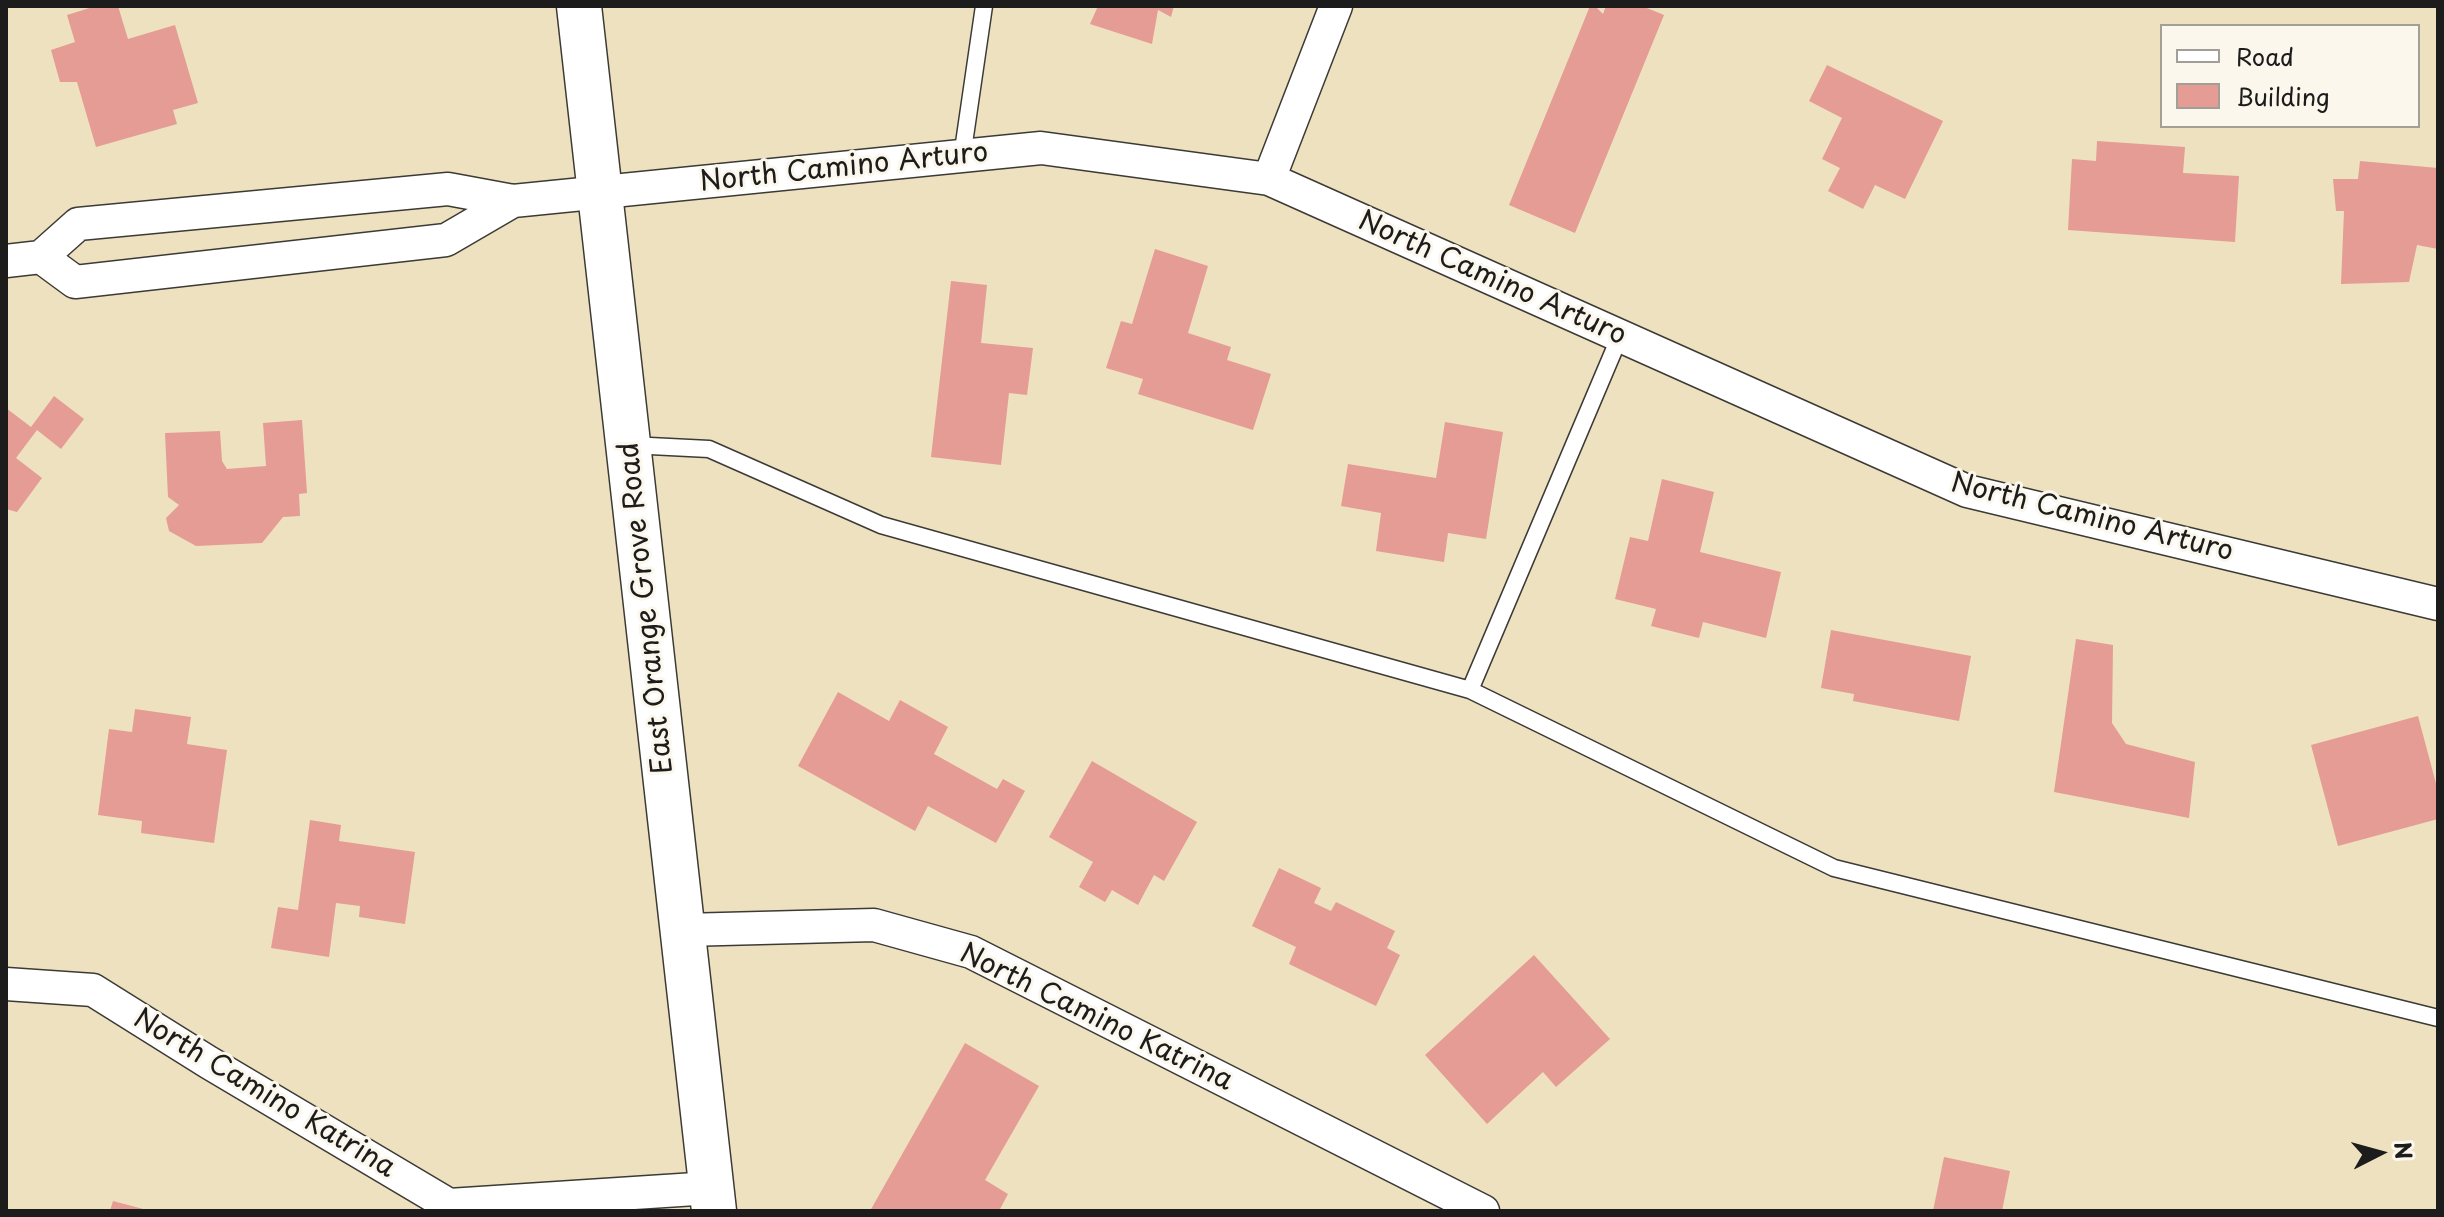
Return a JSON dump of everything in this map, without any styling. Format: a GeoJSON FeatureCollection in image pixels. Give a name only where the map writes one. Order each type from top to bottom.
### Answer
{"type":"FeatureCollection","features":[{"type":"Feature","properties":{"kind":"main road","name":"East Orange Grove Road"},"geometry":{"type":"LineString","coordinates":[[579,6],[713,1199]]}},
{"type":"Feature","properties":{"kind":"street"},"geometry":{"type":"LineString","coordinates":[[1269,179],[1336,6]]}},
{"type":"Feature","properties":{"kind":"street","name":"North Camino Arturo"},"geometry":{"type":"LineString","coordinates":[[513,201],[446,240],[75,282],[41,257],[78,224],[448,189],[513,201],[1041,148],[1269,179],[1967,491],[2438,604]]}},
{"type":"Feature","properties":{"kind":"street"},"geometry":{"type":"LineString","coordinates":[[6,261],[41,257]]}},
{"type":"Feature","properties":{"kind":"street","name":"North Camino Katrina"},"geometry":{"type":"LineString","coordinates":[[684,930],[874,925],[971,952],[1483,1211]]}},
{"type":"Feature","properties":{"kind":"street","name":"North Camino Katrina"},"geometry":{"type":"LineString","coordinates":[[6,984],[93,990],[449,1205],[713,1199]]}},
{"type":"Feature","properties":{"kind":"lane"},"geometry":{"type":"LineString","coordinates":[[962,157],[984,6]]}},
{"type":"Feature","properties":{"kind":"lane"},"geometry":{"type":"LineString","coordinates":[[1470,690],[1620,336]]}},
{"type":"Feature","properties":{"kind":"lane"},"geometry":{"type":"LineString","coordinates":[[629,445],[709,449],[881,525],[1470,690],[1834,868],[2438,1018]]}},
{"type":"Feature","properties":{"kind":"building"},"geometry":{"type":"Polygon","coordinates":[[[96,6],[118,6],[128,39],[175,25],[198,103],[173,110],[177,124],[96,147],[77,82],[60,82],[51,50],[75,42],[67,15],[96,6]]]}},
{"type":"Feature","properties":{"kind":"building"},"geometry":{"type":"Polygon","coordinates":[[[1098,6],[1174,6],[1171,17],[1158,10],[1152,44],[1090,24],[1098,6]]]}},
{"type":"Feature","properties":{"kind":"building"},"geometry":{"type":"Polygon","coordinates":[[[1590,6],[1595,6],[1603,14],[1606,6],[1642,6],[1664,15],[1575,233],[1509,205],[1590,6]]]}},
{"type":"Feature","properties":{"kind":"building"},"geometry":{"type":"Polygon","coordinates":[[[1827,65],[1943,121],[1905,199],[1875,185],[1863,209],[1828,191],[1840,168],[1822,159],[1842,118],[1809,101],[1827,65]]]}},
{"type":"Feature","properties":{"kind":"building"},"geometry":{"type":"Polygon","coordinates":[[[2097,141],[2185,147],[2183,173],[2239,176],[2235,242],[2068,230],[2072,159],[2096,161],[2097,141]]]}},
{"type":"Feature","properties":{"kind":"building"},"geometry":{"type":"Polygon","coordinates":[[[2360,161],[2438,168],[2438,249],[2417,245],[2409,282],[2341,284],[2344,211],[2336,211],[2333,179],[2358,179],[2360,161]]]}},
{"type":"Feature","properties":{"kind":"building"},"geometry":{"type":"Polygon","coordinates":[[[1155,249],[1208,266],[1188,333],[1231,347],[1227,360],[1271,374],[1253,430],[1138,394],[1143,379],[1106,368],[1121,321],[1132,324],[1155,249]]]}},
{"type":"Feature","properties":{"kind":"building"},"geometry":{"type":"Polygon","coordinates":[[[951,281],[987,285],[981,343],[1033,348],[1027,395],[1009,393],[1001,465],[931,457],[951,281]]]}},
{"type":"Feature","properties":{"kind":"building"},"geometry":{"type":"Polygon","coordinates":[[[54,396],[84,419],[61,449],[37,430],[16,458],[42,478],[17,512],[6,509],[6,408],[31,427],[54,396]]]}},
{"type":"Feature","properties":{"kind":"building"},"geometry":{"type":"Polygon","coordinates":[[[302,420],[307,493],[299,494],[300,516],[283,517],[262,543],[196,546],[169,531],[166,518],[179,505],[168,497],[165,433],[220,431],[222,461],[227,469],[266,466],[263,423],[302,420]]]}},
{"type":"Feature","properties":{"kind":"building"},"geometry":{"type":"Polygon","coordinates":[[[1445,422],[1503,432],[1486,539],[1448,533],[1444,562],[1376,551],[1381,513],[1341,506],[1348,464],[1436,478],[1445,422]]]}},
{"type":"Feature","properties":{"kind":"building"},"geometry":{"type":"Polygon","coordinates":[[[1662,479],[1714,492],[1700,552],[1781,572],[1766,638],[1703,622],[1699,638],[1651,626],[1656,609],[1615,599],[1630,537],[1648,541],[1662,479]]]}},
{"type":"Feature","properties":{"kind":"building"},"geometry":{"type":"Polygon","coordinates":[[[1831,630],[1971,656],[1959,721],[1853,701],[1854,694],[1821,688],[1831,630]]]}},
{"type":"Feature","properties":{"kind":"building"},"geometry":{"type":"Polygon","coordinates":[[[2076,639],[2113,645],[2112,723],[2126,744],[2195,762],[2189,818],[2054,792],[2076,639]]]}},
{"type":"Feature","properties":{"kind":"building"},"geometry":{"type":"Polygon","coordinates":[[[838,692],[889,721],[900,700],[948,727],[934,754],[997,789],[1003,779],[1025,791],[996,843],[928,806],[915,831],[798,766],[838,692]]]}},
{"type":"Feature","properties":{"kind":"building"},"geometry":{"type":"Polygon","coordinates":[[[135,709],[191,717],[187,744],[227,750],[214,843],[141,833],[142,821],[98,815],[109,729],[132,732],[135,709]]]}},
{"type":"Feature","properties":{"kind":"building"},"geometry":{"type":"Polygon","coordinates":[[[2418,716],[2438,791],[2438,819],[2338,846],[2311,745],[2418,716]]]}},
{"type":"Feature","properties":{"kind":"building"},"geometry":{"type":"Polygon","coordinates":[[[1092,761],[1197,822],[1164,881],[1154,875],[1138,905],[1112,890],[1105,902],[1079,887],[1093,862],[1049,837],[1092,761]]]}},
{"type":"Feature","properties":{"kind":"building"},"geometry":{"type":"Polygon","coordinates":[[[310,820],[341,825],[339,841],[415,852],[405,924],[359,917],[360,906],[336,903],[329,957],[271,948],[278,907],[298,910],[310,820]]]}},
{"type":"Feature","properties":{"kind":"building"},"geometry":{"type":"Polygon","coordinates":[[[1279,868],[1321,888],[1314,903],[1331,911],[1336,902],[1395,931],[1387,948],[1400,955],[1376,1006],[1289,964],[1296,947],[1252,926],[1279,868]]]}},
{"type":"Feature","properties":{"kind":"building"},"geometry":{"type":"Polygon","coordinates":[[[1534,955],[1610,1039],[1556,1087],[1543,1072],[1487,1124],[1425,1055],[1534,955]]]}},
{"type":"Feature","properties":{"kind":"building"},"geometry":{"type":"Polygon","coordinates":[[[965,1043],[1039,1086],[985,1180],[1008,1194],[999,1211],[870,1211],[965,1043]]]}},
{"type":"Feature","properties":{"kind":"building"},"geometry":{"type":"Polygon","coordinates":[[[1944,1157],[2010,1171],[2002,1211],[1933,1211],[1944,1157]]]}},
{"type":"Feature","properties":{"kind":"building"},"geometry":{"type":"Polygon","coordinates":[[[113,1201],[147,1210],[147,1211],[110,1211],[113,1201]]]}}]}
